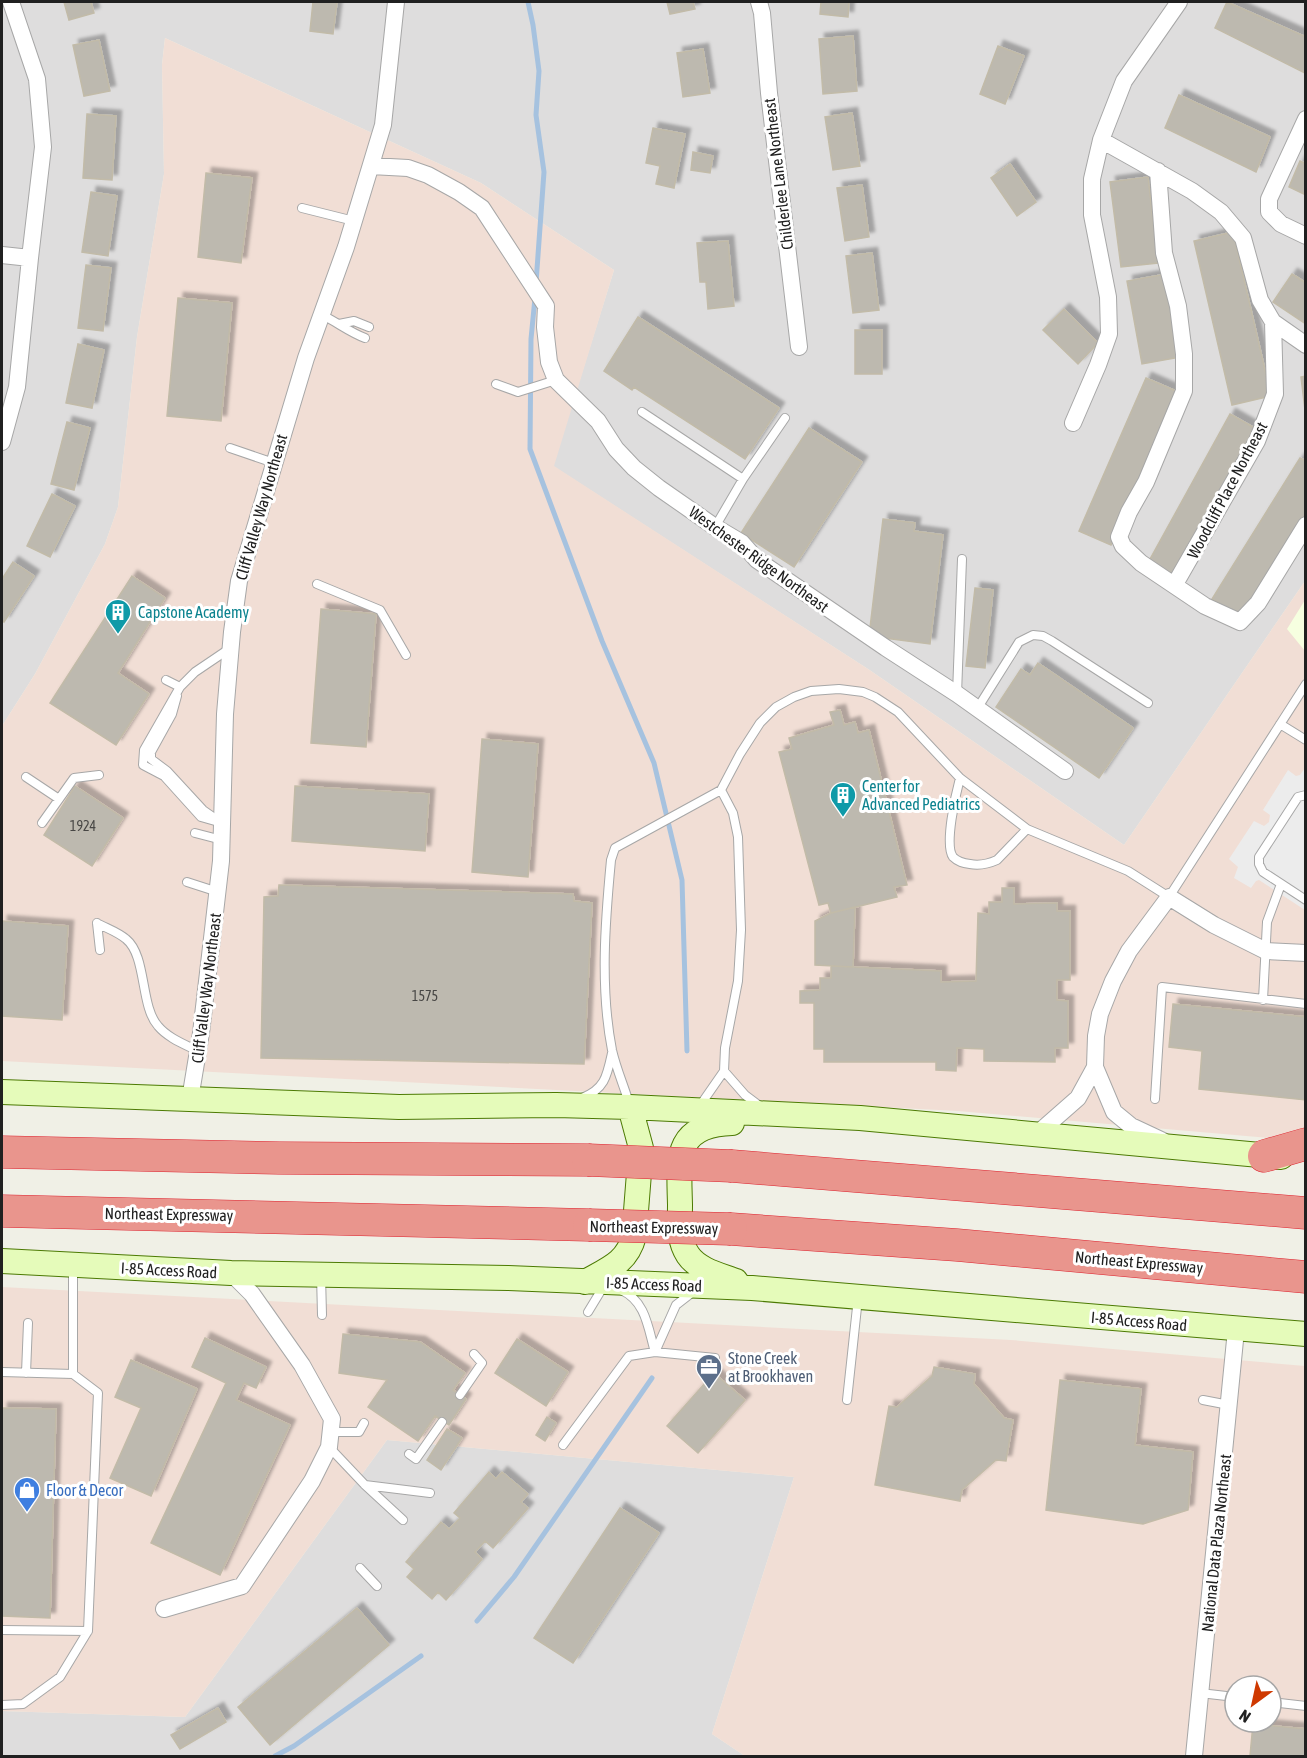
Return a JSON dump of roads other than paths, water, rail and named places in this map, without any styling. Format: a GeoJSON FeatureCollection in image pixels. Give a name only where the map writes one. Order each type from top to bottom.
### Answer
{"type":"FeatureCollection","features":[{"type":"Feature","properties":{"kind":"highway"},"geometry":{"type":"LineString","coordinates":[[1264,1156],[1305,1143]]}},
{"type":"Feature","properties":{"kind":"highway"},"geometry":{"type":"LineString","coordinates":[[2,1152],[279,1158],[588,1160],[732,1166],[1305,1213]]}},
{"type":"Feature","properties":{"kind":"highway","name":"Northeast Expressway"},"geometry":{"type":"LineString","coordinates":[[2,1211],[731,1228],[957,1245],[1305,1277]]}},
{"type":"Feature","properties":{"kind":"main road"},"geometry":{"type":"LineString","coordinates":[[2,1092],[399,1107],[556,1105],[630,1107],[702,1128],[718,1123],[860,1118]]}},
{"type":"Feature","properties":{"kind":"main road"},"geometry":{"type":"LineString","coordinates":[[556,1105],[593,1113],[613,1121],[628,1131],[641,1148]]}},
{"type":"Feature","properties":{"kind":"main road"},"geometry":{"type":"LineString","coordinates":[[595,1282],[622,1260],[631,1249],[634,1236],[641,1148],[630,1107]]}},
{"type":"Feature","properties":{"kind":"main road"},"geometry":{"type":"LineString","coordinates":[[690,1126],[771,1114],[860,1118],[1305,1160]]}},
{"type":"Feature","properties":{"kind":"main road"},"geometry":{"type":"LineString","coordinates":[[690,1126],[680,1158],[680,1238],[695,1263],[752,1288]]}},
{"type":"Feature","properties":{"kind":"main road","name":"I-85 Access Road"},"geometry":{"type":"LineString","coordinates":[[2,1261],[231,1273],[752,1288],[1305,1334]]}},
{"type":"Feature","properties":{"kind":"street"},"geometry":{"type":"LineString","coordinates":[[2,442],[16,387],[43,147],[37,79],[11,2]]}},
{"type":"Feature","properties":{"kind":"street","name":"Cliff Valley Way Northeast"},"geometry":{"type":"LineString","coordinates":[[190,1099],[218,892],[222,840],[225,714],[230,649],[239,581],[306,358],[354,221],[383,125],[396,2]]}},
{"type":"Feature","properties":{"kind":"street","name":"Childerlee Lane Northeast"},"geometry":{"type":"LineString","coordinates":[[759,2],[799,347]]}},
{"type":"Feature","properties":{"kind":"street"},"geometry":{"type":"LineString","coordinates":[[1073,423],[1109,334],[1108,297],[1092,215],[1092,179],[1101,140],[1124,81],[1179,2]]}},
{"type":"Feature","properties":{"kind":"street"},"geometry":{"type":"LineString","coordinates":[[1305,118],[1269,199],[1269,212],[1281,224],[1305,236]]}},
{"type":"Feature","properties":{"kind":"street"},"geometry":{"type":"LineString","coordinates":[[1101,140],[1192,191],[1221,212],[1244,238],[1260,300],[1273,322],[1305,345]]}},
{"type":"Feature","properties":{"kind":"street","name":"Westchester Ridge Northeast"},"geometry":{"type":"LineString","coordinates":[[371,166],[408,168],[428,175],[482,208],[546,306],[545,327],[549,362],[556,380],[598,421],[616,449],[634,468],[715,527],[742,543],[757,560],[957,694],[1065,771]]}},
{"type":"Feature","properties":{"kind":"street"},"geometry":{"type":"LineString","coordinates":[[1158,171],[1164,254],[1178,306],[1184,354],[1184,391],[1146,482],[1129,512],[1119,537],[1123,546],[1141,563],[1205,606],[1240,622],[1258,603],[1305,525]]}},
{"type":"Feature","properties":{"kind":"street"},"geometry":{"type":"LineString","coordinates":[[2,255],[30,258]]}},
{"type":"Feature","properties":{"kind":"street","name":"Woodcliff Place Northeast"},"geometry":{"type":"LineString","coordinates":[[1175,584],[1257,441],[1275,394],[1273,322]]}},
{"type":"Feature","properties":{"kind":"street"},"geometry":{"type":"LineString","coordinates":[[1177,1148],[1122,1120],[1109,1103],[1095,1067],[1096,1036],[1100,1014],[1113,981],[1129,951],[1169,897],[1214,926],[1266,951],[1305,953]]}},
{"type":"Feature","properties":{"kind":"street"},"geometry":{"type":"LineString","coordinates":[[1036,1134],[1078,1098],[1095,1067]]}},
{"type":"Feature","properties":{"kind":"street"},"geometry":{"type":"LineString","coordinates":[[164,1609],[242,1586],[312,1481],[330,1439],[332,1419],[302,1365],[252,1294],[231,1273]]}},
{"type":"Feature","properties":{"kind":"street","name":"National Data Plaza Northeast"},"geometry":{"type":"LineString","coordinates":[[1194,1756],[1236,1330]]}},
{"type":"Feature","properties":{"kind":"lane"},"geometry":{"type":"LineString","coordinates":[[302,208],[354,221]]}},
{"type":"Feature","properties":{"kind":"lane"},"geometry":{"type":"LineString","coordinates":[[322,315],[351,333],[365,338]]}},
{"type":"Feature","properties":{"kind":"lane"},"geometry":{"type":"LineString","coordinates":[[339,324],[354,321],[369,327]]}},
{"type":"Feature","properties":{"kind":"lane"},"geometry":{"type":"LineString","coordinates":[[496,384],[518,392],[556,380]]}},
{"type":"Feature","properties":{"kind":"lane"},"geometry":{"type":"LineString","coordinates":[[642,412],[743,479]]}},
{"type":"Feature","properties":{"kind":"lane"},"geometry":{"type":"LineString","coordinates":[[715,527],[743,479],[784,418]]}},
{"type":"Feature","properties":{"kind":"lane"},"geometry":{"type":"LineString","coordinates":[[230,448],[274,463]]}},
{"type":"Feature","properties":{"kind":"lane"},"geometry":{"type":"LineString","coordinates":[[957,694],[962,558]]}},
{"type":"Feature","properties":{"kind":"lane"},"geometry":{"type":"LineString","coordinates":[[317,584],[380,610],[406,655]]}},
{"type":"Feature","properties":{"kind":"lane"},"geometry":{"type":"LineString","coordinates":[[976,709],[1018,642],[1033,635],[1052,640],[1148,703]]}},
{"type":"Feature","properties":{"kind":"lane"},"geometry":{"type":"LineString","coordinates":[[222,823],[201,817],[164,776],[143,765],[144,750],[180,687],[195,672],[230,649]]}},
{"type":"Feature","properties":{"kind":"lane"},"geometry":{"type":"LineString","coordinates":[[166,680],[180,687]]}},
{"type":"Feature","properties":{"kind":"lane"},"geometry":{"type":"LineString","coordinates":[[630,1107],[613,1052],[604,975],[610,864],[615,848],[721,790],[760,723],[776,707],[794,697],[817,690],[839,689],[863,692],[886,703],[908,721],[960,778],[1027,829],[1128,871],[1169,897],[1305,684]]}},
{"type":"Feature","properties":{"kind":"lane"},"geometry":{"type":"LineString","coordinates":[[1280,724],[1305,740]]}},
{"type":"Feature","properties":{"kind":"lane"},"geometry":{"type":"LineString","coordinates":[[42,823],[74,778],[99,775]]}},
{"type":"Feature","properties":{"kind":"lane"},"geometry":{"type":"LineString","coordinates":[[26,777],[59,799]]}},
{"type":"Feature","properties":{"kind":"lane"},"geometry":{"type":"LineString","coordinates":[[960,778],[950,839],[951,852],[959,862],[976,866],[991,863],[997,860],[1027,829]]}},
{"type":"Feature","properties":{"kind":"lane"},"geometry":{"type":"LineString","coordinates":[[690,1126],[708,1092],[724,1071],[725,1048],[738,981],[741,930],[738,837],[733,813],[721,790]]}},
{"type":"Feature","properties":{"kind":"lane"},"geometry":{"type":"LineString","coordinates":[[1305,795],[1298,797],[1259,857],[1259,864],[1263,872],[1305,900]]}},
{"type":"Feature","properties":{"kind":"lane"},"geometry":{"type":"LineString","coordinates":[[195,833],[222,840]]}},
{"type":"Feature","properties":{"kind":"lane"},"geometry":{"type":"LineString","coordinates":[[187,882],[218,892]]}},
{"type":"Feature","properties":{"kind":"lane"},"geometry":{"type":"LineString","coordinates":[[1263,1000],[1267,922],[1281,884]]}},
{"type":"Feature","properties":{"kind":"lane"},"geometry":{"type":"LineString","coordinates":[[100,950],[97,923],[127,939],[133,949],[141,970],[145,995],[157,1026],[175,1041],[198,1051]]}},
{"type":"Feature","properties":{"kind":"lane"},"geometry":{"type":"LineString","coordinates":[[1155,1099],[1162,987],[1305,1004]]}},
{"type":"Feature","properties":{"kind":"lane"},"geometry":{"type":"LineString","coordinates":[[556,1105],[583,1098],[598,1091],[608,1073],[613,1052]]}},
{"type":"Feature","properties":{"kind":"lane"},"geometry":{"type":"LineString","coordinates":[[724,1071],[745,1095],[771,1114]]}},
{"type":"Feature","properties":{"kind":"lane"},"geometry":{"type":"LineString","coordinates":[[73,1374],[74,1265]]}},
{"type":"Feature","properties":{"kind":"lane"},"geometry":{"type":"LineString","coordinates":[[321,1275],[322,1315]]}},
{"type":"Feature","properties":{"kind":"lane"},"geometry":{"type":"LineString","coordinates":[[588,1312],[595,1282],[628,1293],[637,1300],[644,1312],[655,1352]]}},
{"type":"Feature","properties":{"kind":"lane"},"geometry":{"type":"LineString","coordinates":[[655,1352],[676,1305],[685,1296],[703,1286]]}},
{"type":"Feature","properties":{"kind":"lane"},"geometry":{"type":"LineString","coordinates":[[848,1400],[858,1297]]}},
{"type":"Feature","properties":{"kind":"lane"},"geometry":{"type":"LineString","coordinates":[[26,1373],[28,1323]]}},
{"type":"Feature","properties":{"kind":"lane"},"geometry":{"type":"LineString","coordinates":[[563,1445],[629,1356],[655,1352],[715,1359]]}},
{"type":"Feature","properties":{"kind":"lane"},"geometry":{"type":"LineString","coordinates":[[460,1395],[482,1363],[474,1354]]}},
{"type":"Feature","properties":{"kind":"lane"},"geometry":{"type":"LineString","coordinates":[[2,1372],[73,1374],[98,1393],[88,1631],[60,1677],[23,1704],[2,1705]]}},
{"type":"Feature","properties":{"kind":"lane"},"geometry":{"type":"LineString","coordinates":[[1203,1400],[1229,1405]]}},
{"type":"Feature","properties":{"kind":"lane"},"geometry":{"type":"LineString","coordinates":[[409,1454],[416,1458],[442,1422]]}},
{"type":"Feature","properties":{"kind":"lane"},"geometry":{"type":"LineString","coordinates":[[364,1424],[359,1432],[330,1439],[365,1485],[403,1520]]}},
{"type":"Feature","properties":{"kind":"lane"},"geometry":{"type":"LineString","coordinates":[[365,1485],[430,1493]]}},
{"type":"Feature","properties":{"kind":"lane"},"geometry":{"type":"LineString","coordinates":[[360,1568],[377,1586]]}},
{"type":"Feature","properties":{"kind":"lane"},"geometry":{"type":"LineString","coordinates":[[2,1630],[88,1631]]}},
{"type":"Feature","properties":{"kind":"lane"},"geometry":{"type":"LineString","coordinates":[[1200,1693],[1223,1696]]}},
{"type":"Feature","properties":{"kind":"lane"},"geometry":{"type":"LineString","coordinates":[[1283,1703],[1305,1706]]}},
{"type":"Feature","properties":{"kind":"waterway"},"geometry":{"type":"LineString","coordinates":[[528,2],[539,71],[536,115],[544,172],[536,283]]}},
{"type":"Feature","properties":{"kind":"waterway"},"geometry":{"type":"LineString","coordinates":[[535,298],[531,339],[530,449],[602,641],[654,763],[682,880],[687,1051]]}},
{"type":"Feature","properties":{"kind":"waterway"},"geometry":{"type":"LineString","coordinates":[[477,1621],[514,1577],[652,1378]]}},
{"type":"Feature","properties":{"kind":"waterway"},"geometry":{"type":"LineString","coordinates":[[275,1756],[294,1746],[421,1656]]}},
{"type":"Feature","properties":{"kind":"place","name":"Capstone Academy"},"geometry":{"type":"Point","coordinates":[118,635]}},
{"type":"Feature","properties":{"kind":"place","name":"Center for Advanced Pediatrics"},"geometry":{"type":"Point","coordinates":[843,818]}},
{"type":"Feature","properties":{"kind":"place","name":"Stone Creek at Brookhaven"},"geometry":{"type":"Point","coordinates":[709,1390]}},
{"type":"Feature","properties":{"kind":"place","name":"Floor & Decor"},"geometry":{"type":"Point","coordinates":[27,1513]}}]}
